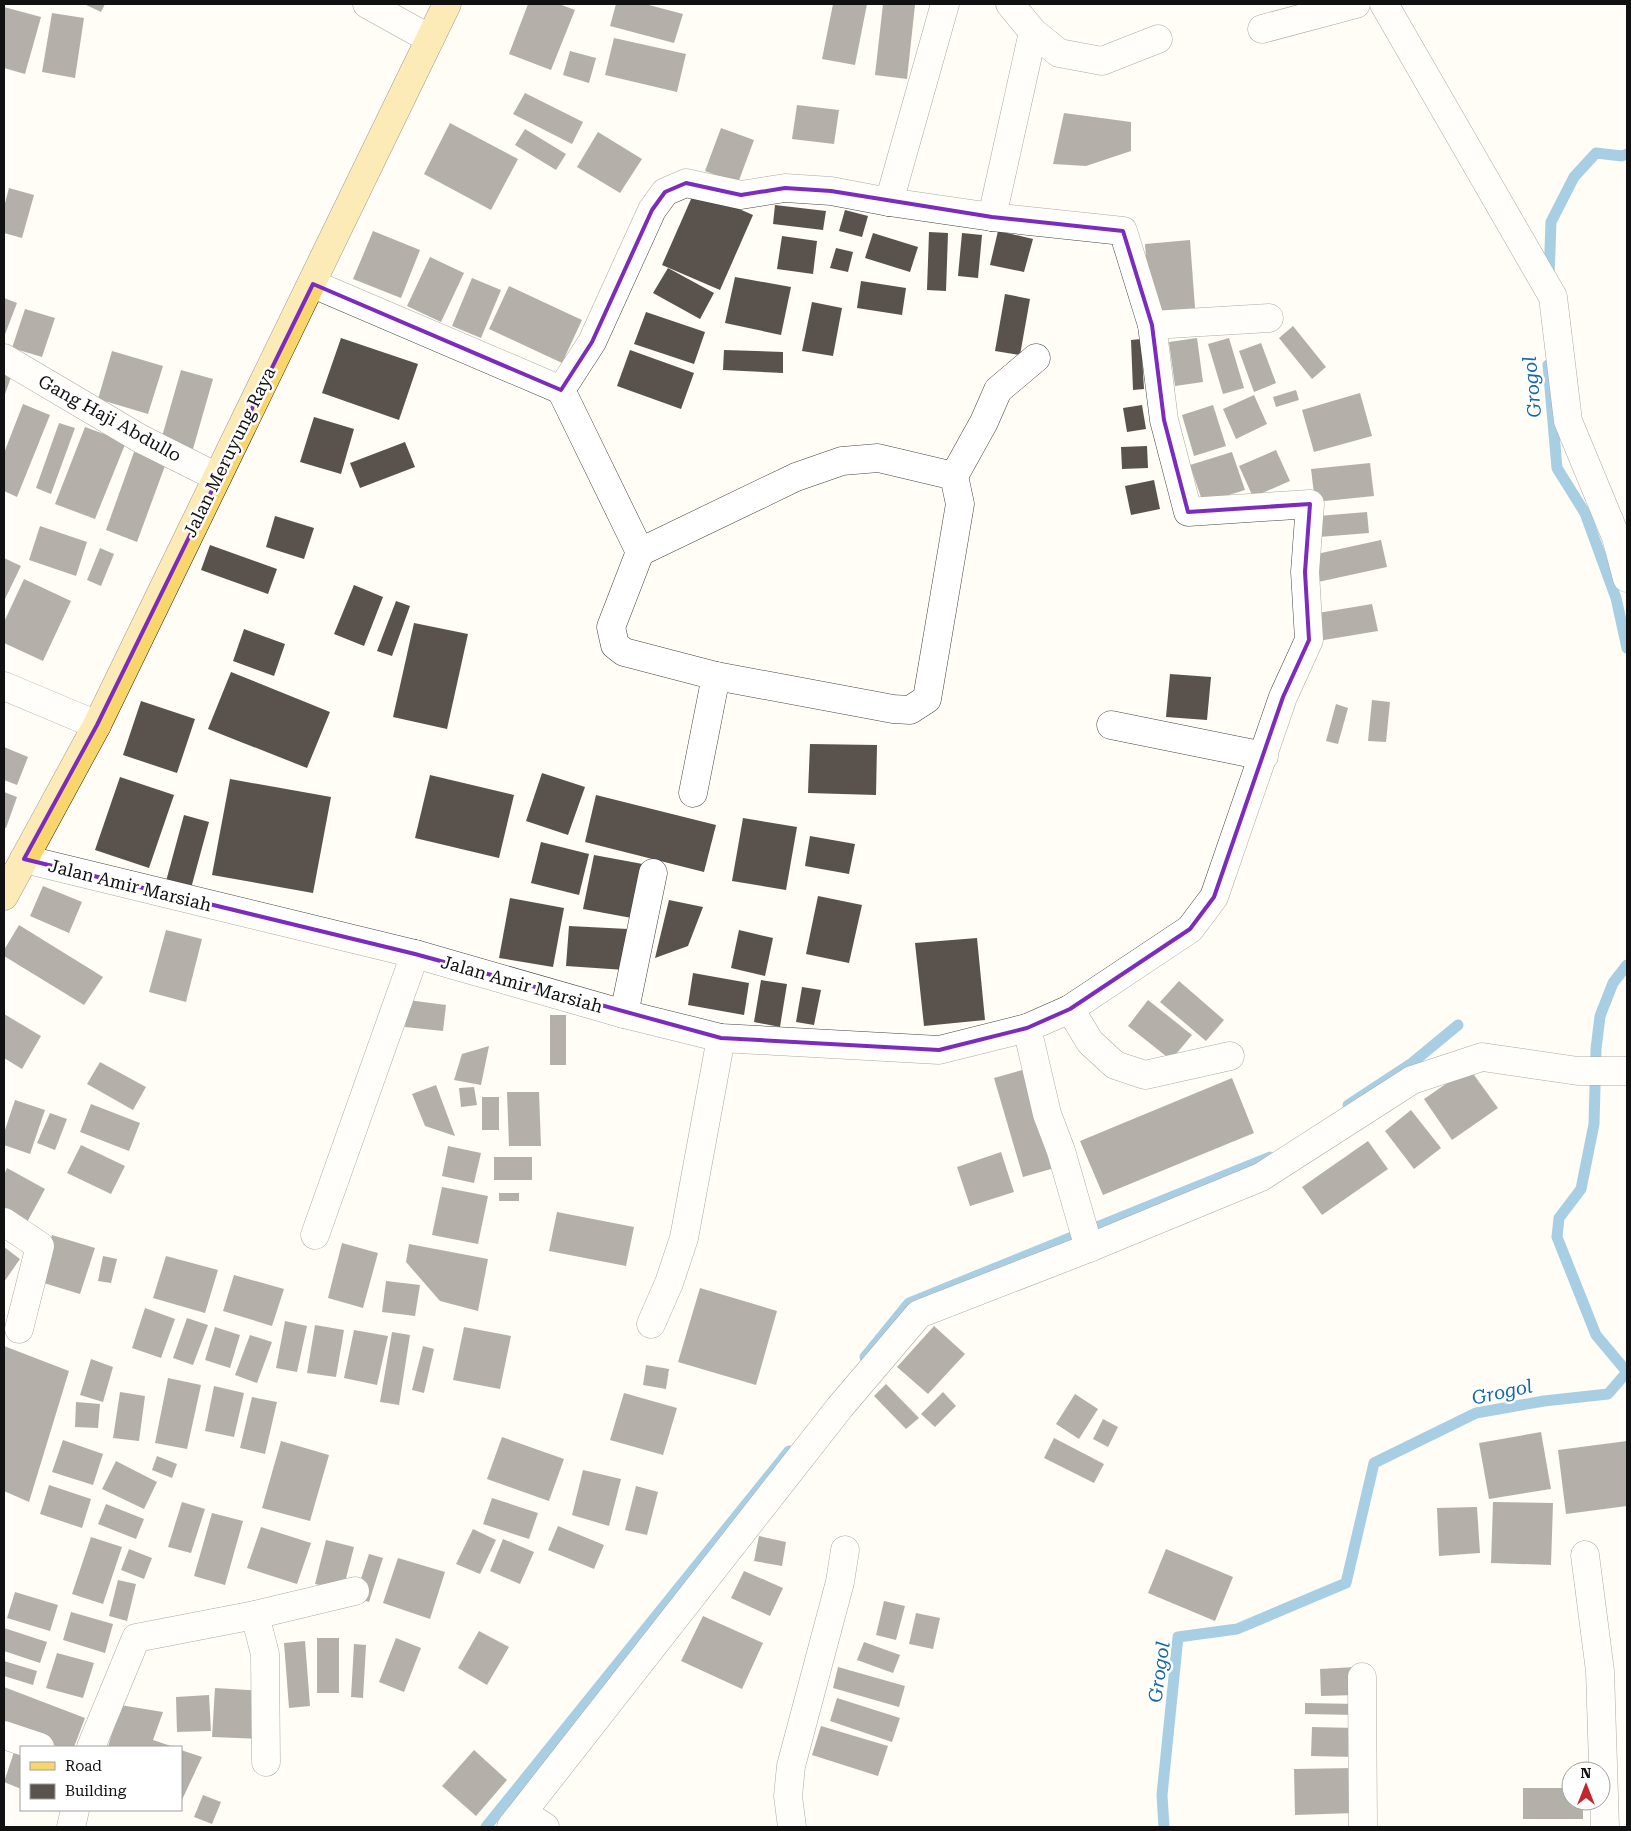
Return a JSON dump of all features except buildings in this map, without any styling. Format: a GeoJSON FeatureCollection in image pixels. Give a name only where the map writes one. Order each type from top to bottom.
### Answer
{"type":"FeatureCollection","features":[{"type":"Feature","properties":{"kind":"main road","name":"Jalan Meruyung Raya"},"geometry":{"type":"LineString","coordinates":[[4,896],[97,724],[217,476],[313,284],[447,4]]}},
{"type":"Feature","properties":{"kind":"street"},"geometry":{"type":"LineString","coordinates":[[367,4],[430,39]]}},
{"type":"Feature","properties":{"kind":"street"},"geometry":{"type":"LineString","coordinates":[[888,202],[945,4]]}},
{"type":"Feature","properties":{"kind":"street"},"geometry":{"type":"LineString","coordinates":[[1010,4],[1033,32],[1059,54],[1102,61],[1158,39]]}},
{"type":"Feature","properties":{"kind":"street"},"geometry":{"type":"LineString","coordinates":[[1262,29],[1356,4]]}},
{"type":"Feature","properties":{"kind":"street"},"geometry":{"type":"LineString","coordinates":[[1384,4],[1553,297],[1568,421],[1616,537],[1627,578]]}},
{"type":"Feature","properties":{"kind":"street"},"geometry":{"type":"LineString","coordinates":[[992,217],[1033,32]]}},
{"type":"Feature","properties":{"kind":"street"},"geometry":{"type":"LineString","coordinates":[[562,390],[592,342],[652,210],[665,192],[686,183],[741,195],[785,188],[831,190],[888,202],[992,217],[1123,231],[1152,325],[1269,318]]}},
{"type":"Feature","properties":{"kind":"street"},"geometry":{"type":"LineString","coordinates":[[313,284],[562,390],[640,552]]}},
{"type":"Feature","properties":{"kind":"street","name":"Jalan Amir Marsiah"},"geometry":{"type":"LineString","coordinates":[[24,859],[415,954],[624,1014],[720,1038],[939,1050],[1027,1028],[1070,1009],[1190,929],[1214,897],[1283,697],[1309,640],[1305,572],[1310,504],[1188,512],[1164,420],[1152,325]]}},
{"type":"Feature","properties":{"kind":"street","name":"Gang Haji Abdullo"},"geometry":{"type":"LineString","coordinates":[[4,358],[141,438],[217,476]]}},
{"type":"Feature","properties":{"kind":"street"},"geometry":{"type":"LineString","coordinates":[[954,476],[878,458],[842,461],[796,476],[640,552],[611,627],[616,645],[624,652],[716,676],[893,709],[910,710],[926,699],[960,504],[954,476],[984,422],[998,390],[1036,358]]}},
{"type":"Feature","properties":{"kind":"street"},"geometry":{"type":"LineString","coordinates":[[693,793],[716,676]]}},
{"type":"Feature","properties":{"kind":"street"},"geometry":{"type":"LineString","coordinates":[[4,686],[97,724]]}},
{"type":"Feature","properties":{"kind":"street"},"geometry":{"type":"LineString","coordinates":[[1110,724],[1264,756]]}},
{"type":"Feature","properties":{"kind":"street"},"geometry":{"type":"LineString","coordinates":[[624,1014],[653,874]]}},
{"type":"Feature","properties":{"kind":"street"},"geometry":{"type":"LineString","coordinates":[[314,1235],[415,954]]}},
{"type":"Feature","properties":{"kind":"street"},"geometry":{"type":"LineString","coordinates":[[1070,1009],[1090,1042],[1115,1065],[1145,1075],[1230,1056]]}},
{"type":"Feature","properties":{"kind":"street"},"geometry":{"type":"LineString","coordinates":[[1027,1028],[1047,1114],[1061,1151],[1089,1248]]}},
{"type":"Feature","properties":{"kind":"street"},"geometry":{"type":"LineString","coordinates":[[651,1324],[669,1284],[684,1238],[720,1038]]}},
{"type":"Feature","properties":{"kind":"street"},"geometry":{"type":"LineString","coordinates":[[527,1822],[840,1407],[919,1314],[1089,1248],[1261,1177],[1412,1080],[1482,1057],[1578,1071],[1621,1070]]}},
{"type":"Feature","properties":{"kind":"street"},"geometry":{"type":"LineString","coordinates":[[4,1222],[40,1246],[20,1329]]}},
{"type":"Feature","properties":{"kind":"street"},"geometry":{"type":"LineString","coordinates":[[792,1827],[788,1796],[791,1766],[840,1582],[845,1550]]}},
{"type":"Feature","properties":{"kind":"street"},"geometry":{"type":"LineString","coordinates":[[1585,1555],[1600,1671],[1605,1827]]}},
{"type":"Feature","properties":{"kind":"street"},"geometry":{"type":"LineString","coordinates":[[91,1746],[136,1638],[254,1615],[355,1591]]}},
{"type":"Feature","properties":{"kind":"street"},"geometry":{"type":"LineString","coordinates":[[254,1615],[265,1654],[266,1762]]}},
{"type":"Feature","properties":{"kind":"street"},"geometry":{"type":"LineString","coordinates":[[1362,1678],[1363,1827]]}},
{"type":"Feature","properties":{"kind":"street"},"geometry":{"type":"LineString","coordinates":[[4,1735],[37,1746]]}},
{"type":"Feature","properties":{"kind":"street"},"geometry":{"type":"LineString","coordinates":[[71,1827],[75,1811]]}},
{"type":"Feature","properties":{"kind":"highlighted area"},"geometry":{"type":"Polygon","coordinates":[[[686,183],[741,195],[785,188],[831,191],[992,217],[1123,231],[1152,325],[1164,420],[1188,512],[1310,504],[1305,572],[1309,640],[1283,697],[1214,897],[1190,929],[1070,1009],[1027,1028],[939,1050],[721,1038],[415,954],[24,859],[97,725],[313,284],[561,390],[592,342],[652,210],[665,192],[686,183]]]}},
{"type":"Feature","properties":{"kind":"waterway","name":"Grogol"},"geometry":{"type":"LineString","coordinates":[[1549,277],[1551,222],[1574,177],[1596,153],[1622,156],[1627,154]]}},
{"type":"Feature","properties":{"kind":"waterway","name":"Grogol"},"geometry":{"type":"LineString","coordinates":[[1548,365],[1557,468],[1585,513],[1616,598],[1627,648]]}},
{"type":"Feature","properties":{"kind":"waterway","name":"Grogol"},"geometry":{"type":"LineString","coordinates":[[1164,1827],[1162,1795],[1178,1637],[1237,1629],[1346,1583],[1374,1463],[1476,1413],[1544,1401],[1608,1394],[1627,1372],[1596,1335],[1557,1237],[1559,1218],[1581,1189],[1594,1124],[1596,1049],[1600,1016],[1613,983],[1627,965]]}},
{"type":"Feature","properties":{"kind":"waterway"},"geometry":{"type":"LineString","coordinates":[[1348,1105],[1412,1063],[1458,1025]]}},
{"type":"Feature","properties":{"kind":"waterway"},"geometry":{"type":"LineString","coordinates":[[865,1357],[909,1303],[1270,1157]]}},
{"type":"Feature","properties":{"kind":"waterway"},"geometry":{"type":"LineString","coordinates":[[486,1827],[789,1451]]}}]}
